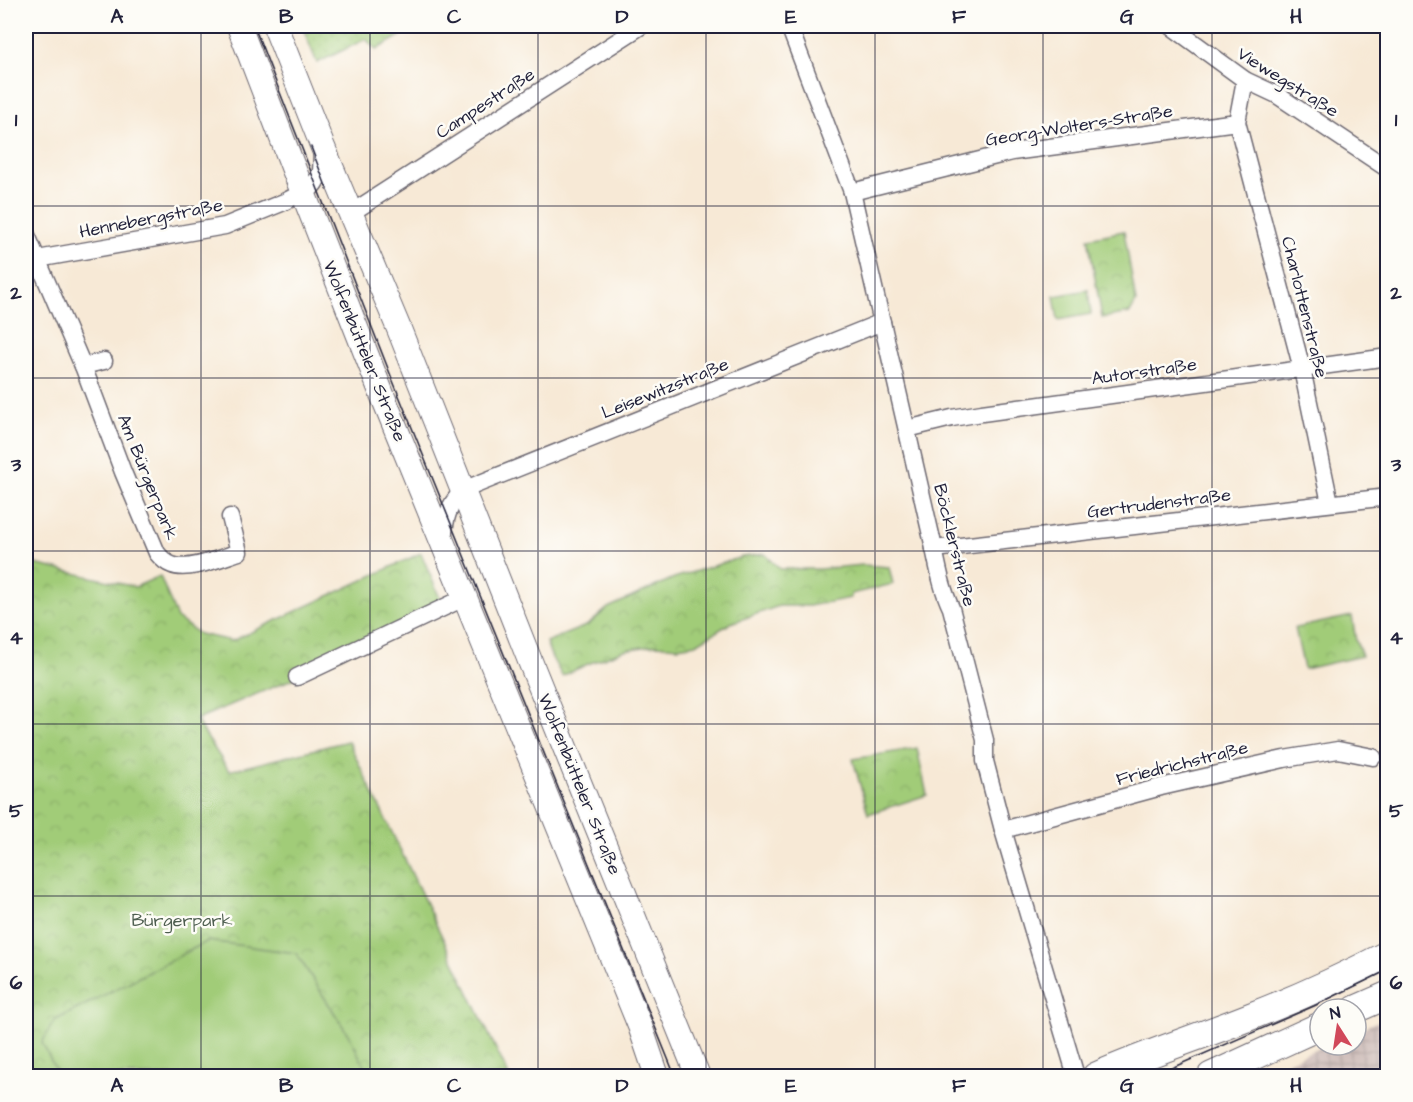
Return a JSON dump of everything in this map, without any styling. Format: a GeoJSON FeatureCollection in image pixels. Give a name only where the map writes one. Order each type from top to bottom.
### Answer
{"type":"FeatureCollection","features":[{"type":"Feature","properties":{"kind":"main road","name":"Wolfenbütteler Straße"},"geometry":{"type":"LineString","coordinates":[[239,26],[391,416],[640,1026],[657,1077]]}},
{"type":"Feature","properties":{"kind":"main road","name":"Wolfenbütteler Straße"},"geometry":{"type":"LineString","coordinates":[[275,26],[399,329],[698,1077]]}},
{"type":"Feature","properties":{"kind":"main road"},"geometry":{"type":"LineString","coordinates":[[1096,1077],[1151,1053],[1306,994],[1388,954]]}},
{"type":"Feature","properties":{"kind":"main road"},"geometry":{"type":"LineString","coordinates":[[1368,1004],[1388,995]]}},
{"type":"Feature","properties":{"kind":"main road"},"geometry":{"type":"LineString","coordinates":[[1211,1077],[1308,1032]]}},
{"type":"Feature","properties":{"kind":"street","name":"Campestraße"},"geometry":{"type":"LineString","coordinates":[[351,213],[641,26]]}},
{"type":"Feature","properties":{"kind":"street","name":"Böcklerstraße"},"geometry":{"type":"LineString","coordinates":[[789,26],[852,192],[936,562],[945,596],[951,608],[985,740],[985,760],[1003,830],[1076,1077]]}},
{"type":"Feature","properties":{"kind":"street","name":"Viewegstraße"},"geometry":{"type":"LineString","coordinates":[[1171,26],[1245,80],[1277,95],[1388,169]]}},
{"type":"Feature","properties":{"kind":"street"},"geometry":{"type":"LineString","coordinates":[[1237,122],[1245,80]]}},
{"type":"Feature","properties":{"kind":"street","name":"Georg-Wolters-Straße"},"geometry":{"type":"LineString","coordinates":[[852,192],[1012,152],[1237,122]]}},
{"type":"Feature","properties":{"kind":"street","name":"Charlottenstraße"},"geometry":{"type":"LineString","coordinates":[[1237,122],[1302,369],[1330,503]]}},
{"type":"Feature","properties":{"kind":"street","name":"Wolfenbütteler Straße"},"geometry":{"type":"LineString","coordinates":[[303,193],[311,188],[320,174],[322,145]]}},
{"type":"Feature","properties":{"kind":"street","name":"Hennebergstraße"},"geometry":{"type":"LineString","coordinates":[[31,260],[225,226],[303,193]]}},
{"type":"Feature","properties":{"kind":"street"},"geometry":{"type":"LineString","coordinates":[[26,233],[31,260]]}},
{"type":"Feature","properties":{"kind":"street","name":"Am Bürgerpark"},"geometry":{"type":"LineString","coordinates":[[31,260],[83,366],[123,472],[157,553],[171,565],[189,567],[239,552],[230,517]]}},
{"type":"Feature","properties":{"kind":"street","name":"Leisewitzstraße"},"geometry":{"type":"LineString","coordinates":[[463,490],[882,322]]}},
{"type":"Feature","properties":{"kind":"street","name":"Autorstraße"},"geometry":{"type":"LineString","coordinates":[[907,429],[981,413],[1388,357]]}},
{"type":"Feature","properties":{"kind":"street"},"geometry":{"type":"LineString","coordinates":[[83,366],[104,361]]}},
{"type":"Feature","properties":{"kind":"street"},"geometry":{"type":"LineString","coordinates":[[443,542],[447,514],[452,503],[463,490]]}},
{"type":"Feature","properties":{"kind":"street","name":"Gertrudenstraße"},"geometry":{"type":"LineString","coordinates":[[934,549],[1388,497]]}},
{"type":"Feature","properties":{"kind":"street"},"geometry":{"type":"LineString","coordinates":[[297,677],[466,597]]}},
{"type":"Feature","properties":{"kind":"street","name":"Friedrichstraße"},"geometry":{"type":"LineString","coordinates":[[1003,830],[1161,787],[1284,759],[1338,750],[1372,757]]}},
{"type":"Feature","properties":{"kind":"shaded area"},"geometry":{"type":"Polygon","coordinates":[[[1387,1017],[1387,1076],[1256,1076],[1308,1053],[1308,1057],[1368,1057],[1368,1026],[1387,1017]]]}},
{"type":"Feature","properties":{"kind":"green space"},"geometry":{"type":"Polygon","coordinates":[[[302,26],[417,26],[376,50],[366,39],[317,63],[302,26]]]}},
{"type":"Feature","properties":{"kind":"green space"},"geometry":{"type":"Polygon","coordinates":[[[1124,231],[1136,302],[1130,313],[1102,318],[1088,238],[1124,231]]]}},
{"type":"Feature","properties":{"kind":"green space"},"geometry":{"type":"Polygon","coordinates":[[[1088,290],[1091,314],[1058,320],[1054,296],[1088,290]]]}},
{"type":"Feature","properties":{"kind":"green space","name":"Bürgerpark"},"geometry":{"type":"Polygon","coordinates":[[[421,553],[444,608],[297,677],[197,719],[229,771],[348,741],[509,1076],[26,1076],[26,562],[135,587],[160,576],[177,618],[199,634],[232,641],[421,553]]]}},
{"type":"Feature","properties":{"kind":"green space"},"geometry":{"type":"Polygon","coordinates":[[[765,554],[780,569],[819,569],[863,565],[889,567],[893,584],[851,594],[851,598],[809,606],[779,606],[731,623],[696,644],[678,647],[656,645],[624,650],[562,676],[551,656],[546,642],[588,625],[608,608],[674,578],[742,557],[765,554]]]}},
{"type":"Feature","properties":{"kind":"green space"},"geometry":{"type":"Polygon","coordinates":[[[1352,616],[1356,641],[1362,656],[1304,669],[1295,628],[1352,616]]]}},
{"type":"Feature","properties":{"kind":"green space"},"geometry":{"type":"Polygon","coordinates":[[[917,748],[927,795],[868,814],[853,759],[917,748]]]}},
{"type":"Feature","properties":{"kind":"green space"},"geometry":{"type":"Polygon","coordinates":[[[208,941],[296,953],[351,1039],[369,1076],[59,1076],[42,1043],[54,1021],[208,941]]]}},
{"type":"Feature","properties":{"kind":"tram line"},"geometry":{"type":"LineString","coordinates":[[254,26],[389,371],[675,1076]]}},
{"type":"Feature","properties":{"kind":"tram line"},"geometry":{"type":"LineString","coordinates":[[311,147],[327,189]]}},
{"type":"Feature","properties":{"kind":"tram line"},"geometry":{"type":"LineString","coordinates":[[1153,1076],[1314,1006],[1388,970]]}}]}
